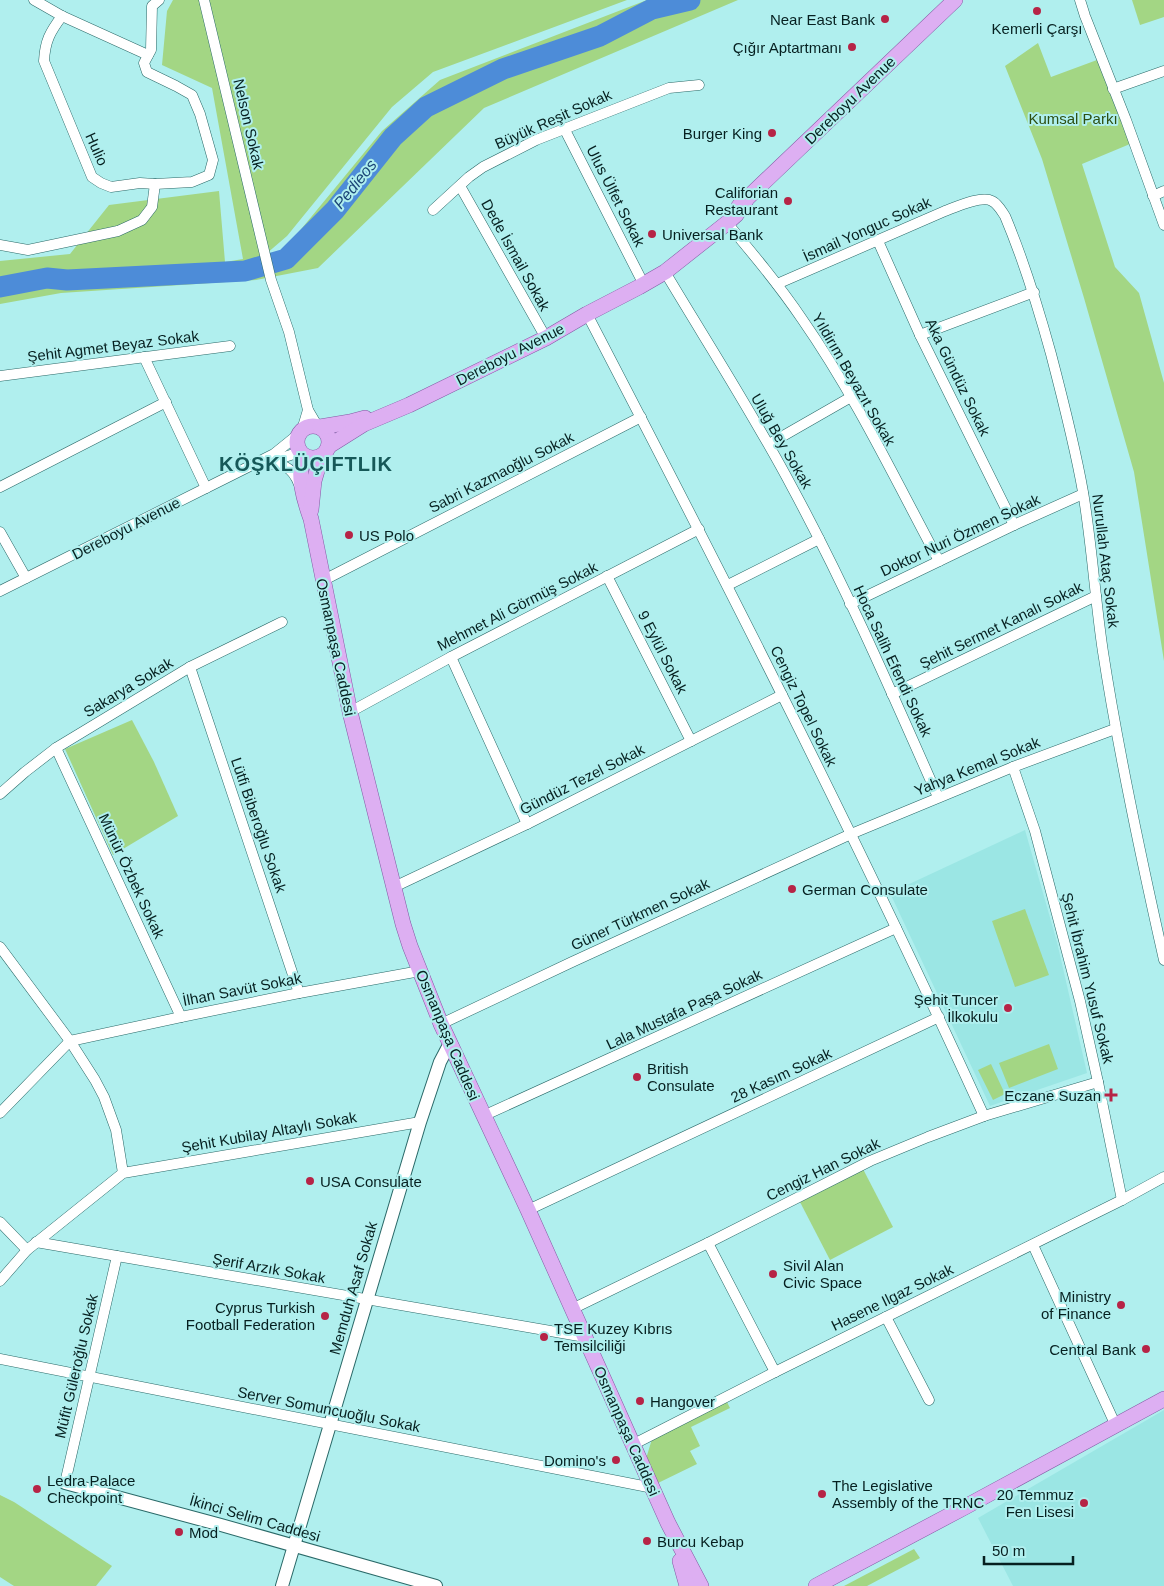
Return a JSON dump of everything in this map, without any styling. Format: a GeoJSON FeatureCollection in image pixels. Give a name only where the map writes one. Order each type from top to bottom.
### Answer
{"type":"FeatureCollection","features":[{"type":"Feature","properties":{"kind":"main road","name":"Dereboyu Avenue"},"geometry":{"type":"LineString","coordinates":[[611,301],[640,277],[746,200],[955,0]]}},
{"type":"Feature","properties":{"kind":"main road","name":"Dereboyu Avenue"},"geometry":{"type":"LineString","coordinates":[[325,451],[364,424],[546,338],[639,287],[664,272],[726,223],[736,214],[746,200]]}},
{"type":"Feature","properties":{"kind":"main road","name":"Dereboyu Avenue"},"geometry":{"type":"LineString","coordinates":[[319,427],[350,422],[409,404]]}},
{"type":"Feature","properties":{"kind":"main road"},"geometry":{"type":"LineString","coordinates":[[310,426],[319,427],[328,435],[325,451],[310,458],[301,453],[297,442],[301,432],[310,426]]}},
{"type":"Feature","properties":{"kind":"main road","name":"Osmanpaşa Caddesi"},"geometry":{"type":"LineString","coordinates":[[310,519],[314,481],[325,451]]}},
{"type":"Feature","properties":{"kind":"main road","name":"Osmanpaşa Caddesi"},"geometry":{"type":"LineString","coordinates":[[301,453],[302,492],[310,519],[350,712],[403,924],[441,1024],[528,1210],[668,1523],[701,1586]]}},
{"type":"Feature","properties":{"kind":"main road"},"geometry":{"type":"LineString","coordinates":[[816,1586],[1164,1399]]}},
{"type":"Feature","properties":{"kind":"main road","name":"Osmanpaşa Caddesi"},"geometry":{"type":"LineString","coordinates":[[668,1523],[686,1586]]}},
{"type":"Feature","properties":{"kind":"street"},"geometry":{"type":"LineString","coordinates":[[34,0],[62,16],[148,55],[151,50],[152,6],[159,0]]}},
{"type":"Feature","properties":{"kind":"street","name":"Nelson Sokak"},"geometry":{"type":"LineString","coordinates":[[204,0],[265,254],[289,332],[308,410]]}},
{"type":"Feature","properties":{"kind":"street"},"geometry":{"type":"LineString","coordinates":[[1081,3],[1164,225]]}},
{"type":"Feature","properties":{"kind":"street","name":"Hulio"},"geometry":{"type":"LineString","coordinates":[[62,16],[51,30],[45,46],[44,61],[92,177],[112,187],[140,183],[192,182],[209,175],[212,160],[200,114],[192,96],[147,72],[144,64],[148,55]]}},
{"type":"Feature","properties":{"kind":"street"},"geometry":{"type":"LineString","coordinates":[[1113,88],[1164,71]]}},
{"type":"Feature","properties":{"kind":"street","name":"Büyük Reşit Sokak"},"geometry":{"type":"LineString","coordinates":[[434,210],[469,177],[483,167],[536,140],[669,88],[699,85]]}},
{"type":"Feature","properties":{"kind":"street","name":"Ulus Ülfet Sokak"},"geometry":{"type":"LineString","coordinates":[[565,130],[640,277]]}},
{"type":"Feature","properties":{"kind":"street"},"geometry":{"type":"LineString","coordinates":[[0,245],[28,250],[118,231],[142,220],[152,207],[155,184]]}},
{"type":"Feature","properties":{"kind":"street","name":"Dede İsmail Sokak"},"geometry":{"type":"LineString","coordinates":[[460,186],[546,338]]}},
{"type":"Feature","properties":{"kind":"street"},"geometry":{"type":"LineString","coordinates":[[1153,196],[1164,191]]}},
{"type":"Feature","properties":{"kind":"street","name":"Nurullah Ataç Sokak"},"geometry":{"type":"LineString","coordinates":[[969,202],[985,198],[992,200],[999,206],[1010,228],[1034,292],[1062,395],[1083,494],[1096,607],[1115,729],[1164,960]]}},
{"type":"Feature","properties":{"kind":"street","name":"İsmail Yonguc Sokak"},"geometry":{"type":"LineString","coordinates":[[778,284],[969,202]]}},
{"type":"Feature","properties":{"kind":"street","name":"Yıldirım Beyazıt Sokak"},"geometry":{"type":"LineString","coordinates":[[726,223],[778,284],[818,342],[851,397],[938,561]]}},
{"type":"Feature","properties":{"kind":"street","name":"Aka Gündüz Sokak"},"geometry":{"type":"LineString","coordinates":[[878,242],[920,335],[1014,524]]}},
{"type":"Feature","properties":{"kind":"street","name":"Uluğ Bey Sokak"},"geometry":{"type":"LineString","coordinates":[[664,272],[769,444],[819,539]]}},
{"type":"Feature","properties":{"kind":"street"},"geometry":{"type":"LineString","coordinates":[[920,335],[1034,292]]}},
{"type":"Feature","properties":{"kind":"street","name":"Cengiz Topel Sokak"},"geometry":{"type":"LineString","coordinates":[[587,314],[728,586],[851,834],[939,1017],[984,1116]]}},
{"type":"Feature","properties":{"kind":"street","name":"Şehit Agmet Beyaz Sokak"},"geometry":{"type":"LineString","coordinates":[[0,376],[230,346]]}},
{"type":"Feature","properties":{"kind":"street"},"geometry":{"type":"LineString","coordinates":[[144,357],[206,488]]}},
{"type":"Feature","properties":{"kind":"street"},"geometry":{"type":"LineString","coordinates":[[769,444],[851,397]]}},
{"type":"Feature","properties":{"kind":"street"},"geometry":{"type":"LineString","coordinates":[[0,487],[166,402]]}},
{"type":"Feature","properties":{"kind":"street"},"geometry":{"type":"LineString","coordinates":[[308,410],[319,427]]}},
{"type":"Feature","properties":{"kind":"street"},"geometry":{"type":"LineString","coordinates":[[301,432],[308,410]]}},
{"type":"Feature","properties":{"kind":"street","name":"Sabri Kazmaoğlu Sokak"},"geometry":{"type":"LineString","coordinates":[[322,582],[641,417]]}},
{"type":"Feature","properties":{"kind":"street","name":"Dereboyu Avenue"},"geometry":{"type":"LineString","coordinates":[[0,591],[274,454],[301,432]]}},
{"type":"Feature","properties":{"kind":"street","name":"Dereboyu Avenue"},"geometry":{"type":"LineString","coordinates":[[252,465],[264,464],[301,453]]}},
{"type":"Feature","properties":{"kind":"street"},"geometry":{"type":"LineString","coordinates":[[264,464],[277,464],[291,469],[302,492]]}},
{"type":"Feature","properties":{"kind":"street","name":"Doktor Nuri Özmen Sokak"},"geometry":{"type":"LineString","coordinates":[[850,604],[1014,524],[1083,494]]}},
{"type":"Feature","properties":{"kind":"street","name":"Mehmet Ali Görmüş Sokak"},"geometry":{"type":"LineString","coordinates":[[350,712],[451,657],[699,529]]}},
{"type":"Feature","properties":{"kind":"street"},"geometry":{"type":"LineString","coordinates":[[0,532],[26,578]]}},
{"type":"Feature","properties":{"kind":"street"},"geometry":{"type":"LineString","coordinates":[[728,586],[819,539]]}},
{"type":"Feature","properties":{"kind":"street","name":"Hoca Salih Efendi Sokak"},"geometry":{"type":"LineString","coordinates":[[819,539],[938,797]]}},
{"type":"Feature","properties":{"kind":"street","name":"9 Eylül Sokak"},"geometry":{"type":"LineString","coordinates":[[607,576],[691,741]]}},
{"type":"Feature","properties":{"kind":"street","name":"Şehit Sermet Kanalı Sokak"},"geometry":{"type":"LineString","coordinates":[[892,694],[1096,596]]}},
{"type":"Feature","properties":{"kind":"street","name":"Sakarya Sokak"},"geometry":{"type":"LineString","coordinates":[[0,794],[56,748],[190,667],[282,622]]}},
{"type":"Feature","properties":{"kind":"street"},"geometry":{"type":"LineString","coordinates":[[451,657],[527,824]]}},
{"type":"Feature","properties":{"kind":"street","name":"Lütfi Biberoğlu Sokak"},"geometry":{"type":"LineString","coordinates":[[190,667],[299,993]]}},
{"type":"Feature","properties":{"kind":"street","name":"Gündüz Tezel Sokak"},"geometry":{"type":"LineString","coordinates":[[394,887],[527,824],[782,695]]}},
{"type":"Feature","properties":{"kind":"street","name":"Yahya Kemal Sokak"},"geometry":{"type":"LineString","coordinates":[[851,834],[1013,767],[1115,729]]}},
{"type":"Feature","properties":{"kind":"street","name":"Münür Özbek Sokak"},"geometry":{"type":"LineString","coordinates":[[56,748],[181,1017]]}},
{"type":"Feature","properties":{"kind":"street","name":"Şehit İbrahim Yusuf Sokak"},"geometry":{"type":"LineString","coordinates":[[1013,767],[1035,830],[1077,992],[1122,1200]]}},
{"type":"Feature","properties":{"kind":"street","name":"Güner Türkmen Sokak"},"geometry":{"type":"LineString","coordinates":[[441,1024],[851,834]]}},
{"type":"Feature","properties":{"kind":"street","name":"Lala Mustafa Paşa Sokak"},"geometry":{"type":"LineString","coordinates":[[483,1116],[896,928]]}},
{"type":"Feature","properties":{"kind":"street"},"geometry":{"type":"LineString","coordinates":[[0,1281],[36,1242],[123,1172],[116,1130],[104,1097],[70,1041],[2,952]]}},
{"type":"Feature","properties":{"kind":"street","name":"İlhan Savüt Sokak"},"geometry":{"type":"LineString","coordinates":[[70,1041],[299,993],[420,971]]}},
{"type":"Feature","properties":{"kind":"street","name":"28 Kasım Sokak"},"geometry":{"type":"LineString","coordinates":[[528,1210],[939,1017]]}},
{"type":"Feature","properties":{"kind":"street"},"geometry":{"type":"LineString","coordinates":[[0,1113],[70,1041]]}},
{"type":"Feature","properties":{"kind":"street","name":"Memduh Asaf Sokak"},"geometry":{"type":"LineString","coordinates":[[282,1586],[296,1546],[366,1300],[420,1122],[440,1062],[450,1043]]}},
{"type":"Feature","properties":{"kind":"street","name":"Cengiz Han Sokak"},"geometry":{"type":"LineString","coordinates":[[572,1309],[870,1162],[984,1116],[1098,1082]]}},
{"type":"Feature","properties":{"kind":"street","name":"Şehit Kubilay Altaylı Sokak"},"geometry":{"type":"LineString","coordinates":[[123,1172],[420,1122]]}},
{"type":"Feature","properties":{"kind":"street","name":"Hasene Ilgaz Sokak"},"geometry":{"type":"LineString","coordinates":[[634,1444],[1122,1200],[1164,1177]]}},
{"type":"Feature","properties":{"kind":"street"},"geometry":{"type":"LineString","coordinates":[[0,1222],[27,1250]]}},
{"type":"Feature","properties":{"kind":"street","name":"Şerif Arzık Sokak"},"geometry":{"type":"LineString","coordinates":[[36,1242],[585,1337]]}},
{"type":"Feature","properties":{"kind":"street"},"geometry":{"type":"LineString","coordinates":[[708,1243],[775,1372]]}},
{"type":"Feature","properties":{"kind":"street"},"geometry":{"type":"LineString","coordinates":[[1033,1244],[1116,1426]]}},
{"type":"Feature","properties":{"kind":"street","name":"Müfit Güleroğlu Sokak"},"geometry":{"type":"LineString","coordinates":[[65,1483],[117,1256]]}},
{"type":"Feature","properties":{"kind":"street"},"geometry":{"type":"LineString","coordinates":[[886,1317],[928,1400]]}},
{"type":"Feature","properties":{"kind":"street","name":"Server Somuncuoğlu Sokak"},"geometry":{"type":"LineString","coordinates":[[0,1360],[653,1488]]}},
{"type":"Feature","properties":{"kind":"street","name":"İkinci Selim Caddesi"},"geometry":{"type":"LineString","coordinates":[[65,1483],[436,1586]]}},
{"type":"Feature","properties":{"kind":"shaded area","name":"Şehit Tuncer İlkokulu"},"geometry":{"type":"Polygon","coordinates":[[[1025,830],[1057,942],[1087,1073],[990,1106],[890,893],[1025,830]]]}},
{"type":"Feature","properties":{"kind":"shaded area","name":"20 Temmuz Fen Lisesi"},"geometry":{"type":"Polygon","coordinates":[[[1164,1410],[1164,1586],[1013,1586],[978,1518],[1164,1410]]]}},
{"type":"Feature","properties":{"kind":"green space"},"geometry":{"type":"Polygon","coordinates":[[[173,0],[627,0],[433,72],[392,107],[287,236],[266,254],[281,251],[293,239],[382,131],[440,80],[647,0],[738,0],[484,108],[318,268],[256,280],[61,293],[0,304],[0,261],[70,254],[109,205],[219,191],[225,262],[243,259],[212,88],[162,65],[167,11],[173,0]]]}},
{"type":"Feature","properties":{"kind":"green space"},"geometry":{"type":"Polygon","coordinates":[[[1132,0],[1164,0],[1164,17],[1140,25],[1132,0]]]}},
{"type":"Feature","properties":{"kind":"green space","name":"Kumsal Parkı"},"geometry":{"type":"Polygon","coordinates":[[[1038,43],[1051,77],[1097,60],[1130,144],[1082,164],[1115,267],[1139,293],[1164,383],[1164,661],[1134,472],[1042,159],[1005,66],[1038,43]]]}},
{"type":"Feature","properties":{"kind":"green space"},"geometry":{"type":"Polygon","coordinates":[[[132,720],[154,762],[178,816],[113,855],[65,749],[132,720]]]}},
{"type":"Feature","properties":{"kind":"green space"},"geometry":{"type":"Polygon","coordinates":[[[1025,909],[1049,975],[1015,987],[992,921],[1025,909]]]}},
{"type":"Feature","properties":{"kind":"green space"},"geometry":{"type":"Polygon","coordinates":[[[1049,1044],[1058,1069],[1009,1088],[999,1063],[1049,1044]]]}},
{"type":"Feature","properties":{"kind":"green space"},"geometry":{"type":"Polygon","coordinates":[[[991,1064],[1005,1094],[993,1100],[978,1070],[991,1064]]]}},
{"type":"Feature","properties":{"kind":"green space"},"geometry":{"type":"Polygon","coordinates":[[[863,1169],[893,1227],[830,1260],[800,1202],[863,1169]]]}},
{"type":"Feature","properties":{"kind":"green space"},"geometry":{"type":"Polygon","coordinates":[[[727,1402],[730,1408],[691,1427],[700,1446],[690,1451],[697,1464],[656,1484],[645,1462],[652,1439],[727,1402]]]}},
{"type":"Feature","properties":{"kind":"green space"},"geometry":{"type":"Polygon","coordinates":[[[0,1495],[14,1502],[112,1566],[96,1586],[14,1586],[0,1577],[0,1495]]]}},
{"type":"Feature","properties":{"kind":"green space"},"geometry":{"type":"Polygon","coordinates":[[[914,1549],[920,1558],[867,1586],[844,1586],[914,1549]]]}},
{"type":"Feature","properties":{"kind":"waterway","name":"Pedieos"},"geometry":{"type":"LineString","coordinates":[[0,287],[47,278],[67,280],[245,271],[286,259],[335,210],[393,137],[426,107],[503,69],[600,36],[652,9],[690,0]]}},
{"type":"Feature","properties":{"kind":"place","name":"Kemerli Çarşı"},"geometry":{"type":"Point","coordinates":[1037,11]}},
{"type":"Feature","properties":{"kind":"place","name":"Near East Bank"},"geometry":{"type":"Point","coordinates":[885,19]}},
{"type":"Feature","properties":{"kind":"place","name":"Çığır Aptartmanı"},"geometry":{"type":"Point","coordinates":[852,47]}},
{"type":"Feature","properties":{"kind":"place","name":"Burger King"},"geometry":{"type":"Point","coordinates":[772,133]}},
{"type":"Feature","properties":{"kind":"place","name":"Califorian Restaurant"},"geometry":{"type":"Point","coordinates":[788,201]}},
{"type":"Feature","properties":{"kind":"place","name":"Universal Bank"},"geometry":{"type":"Point","coordinates":[652,234]}},
{"type":"Feature","properties":{"kind":"place","name":"US Polo"},"geometry":{"type":"Point","coordinates":[349,535]}},
{"type":"Feature","properties":{"kind":"place","name":"German Consulate"},"geometry":{"type":"Point","coordinates":[792,889]}},
{"type":"Feature","properties":{"kind":"place","name":"Şehit Tuncer İlkokulu"},"geometry":{"type":"Point","coordinates":[1008,1008]}},
{"type":"Feature","properties":{"kind":"place","name":"British Consulate"},"geometry":{"type":"Point","coordinates":[637,1077]}},
{"type":"Feature","properties":{"kind":"place","name":"Eczane Suzan"},"geometry":{"type":"Point","coordinates":[1111,1095]}},
{"type":"Feature","properties":{"kind":"place","name":"USA Consulate"},"geometry":{"type":"Point","coordinates":[310,1181]}},
{"type":"Feature","properties":{"kind":"place","name":"Sivil Alan Civic Space"},"geometry":{"type":"Point","coordinates":[773,1274]}},
{"type":"Feature","properties":{"kind":"place","name":"Ministry of Finance"},"geometry":{"type":"Point","coordinates":[1121,1305]}},
{"type":"Feature","properties":{"kind":"place","name":"Cyprus Turkish Football Federation"},"geometry":{"type":"Point","coordinates":[325,1316]}},
{"type":"Feature","properties":{"kind":"place","name":"TSE Kuzey Kıbrıs Temsilciliği"},"geometry":{"type":"Point","coordinates":[544,1337]}},
{"type":"Feature","properties":{"kind":"place","name":"Central Bank"},"geometry":{"type":"Point","coordinates":[1146,1349]}},
{"type":"Feature","properties":{"kind":"place","name":"Hangover"},"geometry":{"type":"Point","coordinates":[640,1401]}},
{"type":"Feature","properties":{"kind":"place","name":"Domino's"},"geometry":{"type":"Point","coordinates":[616,1460]}},
{"type":"Feature","properties":{"kind":"place","name":"Ledra Palace Checkpoint"},"geometry":{"type":"Point","coordinates":[37,1489]}},
{"type":"Feature","properties":{"kind":"place","name":"The Legislative Assembly of the TRNC"},"geometry":{"type":"Point","coordinates":[822,1494]}},
{"type":"Feature","properties":{"kind":"place","name":"20 Temmuz Fen Lisesi"},"geometry":{"type":"Point","coordinates":[1084,1503]}},
{"type":"Feature","properties":{"kind":"place","name":"Mod"},"geometry":{"type":"Point","coordinates":[179,1532]}},
{"type":"Feature","properties":{"kind":"place","name":"Burcu Kebap"},"geometry":{"type":"Point","coordinates":[647,1541]}},
{"type":"Feature","properties":{"kind":"district","name":"KÖŞKLÜÇIFTLIK"},"geometry":{"type":"Point","coordinates":[306,464]}}]}
